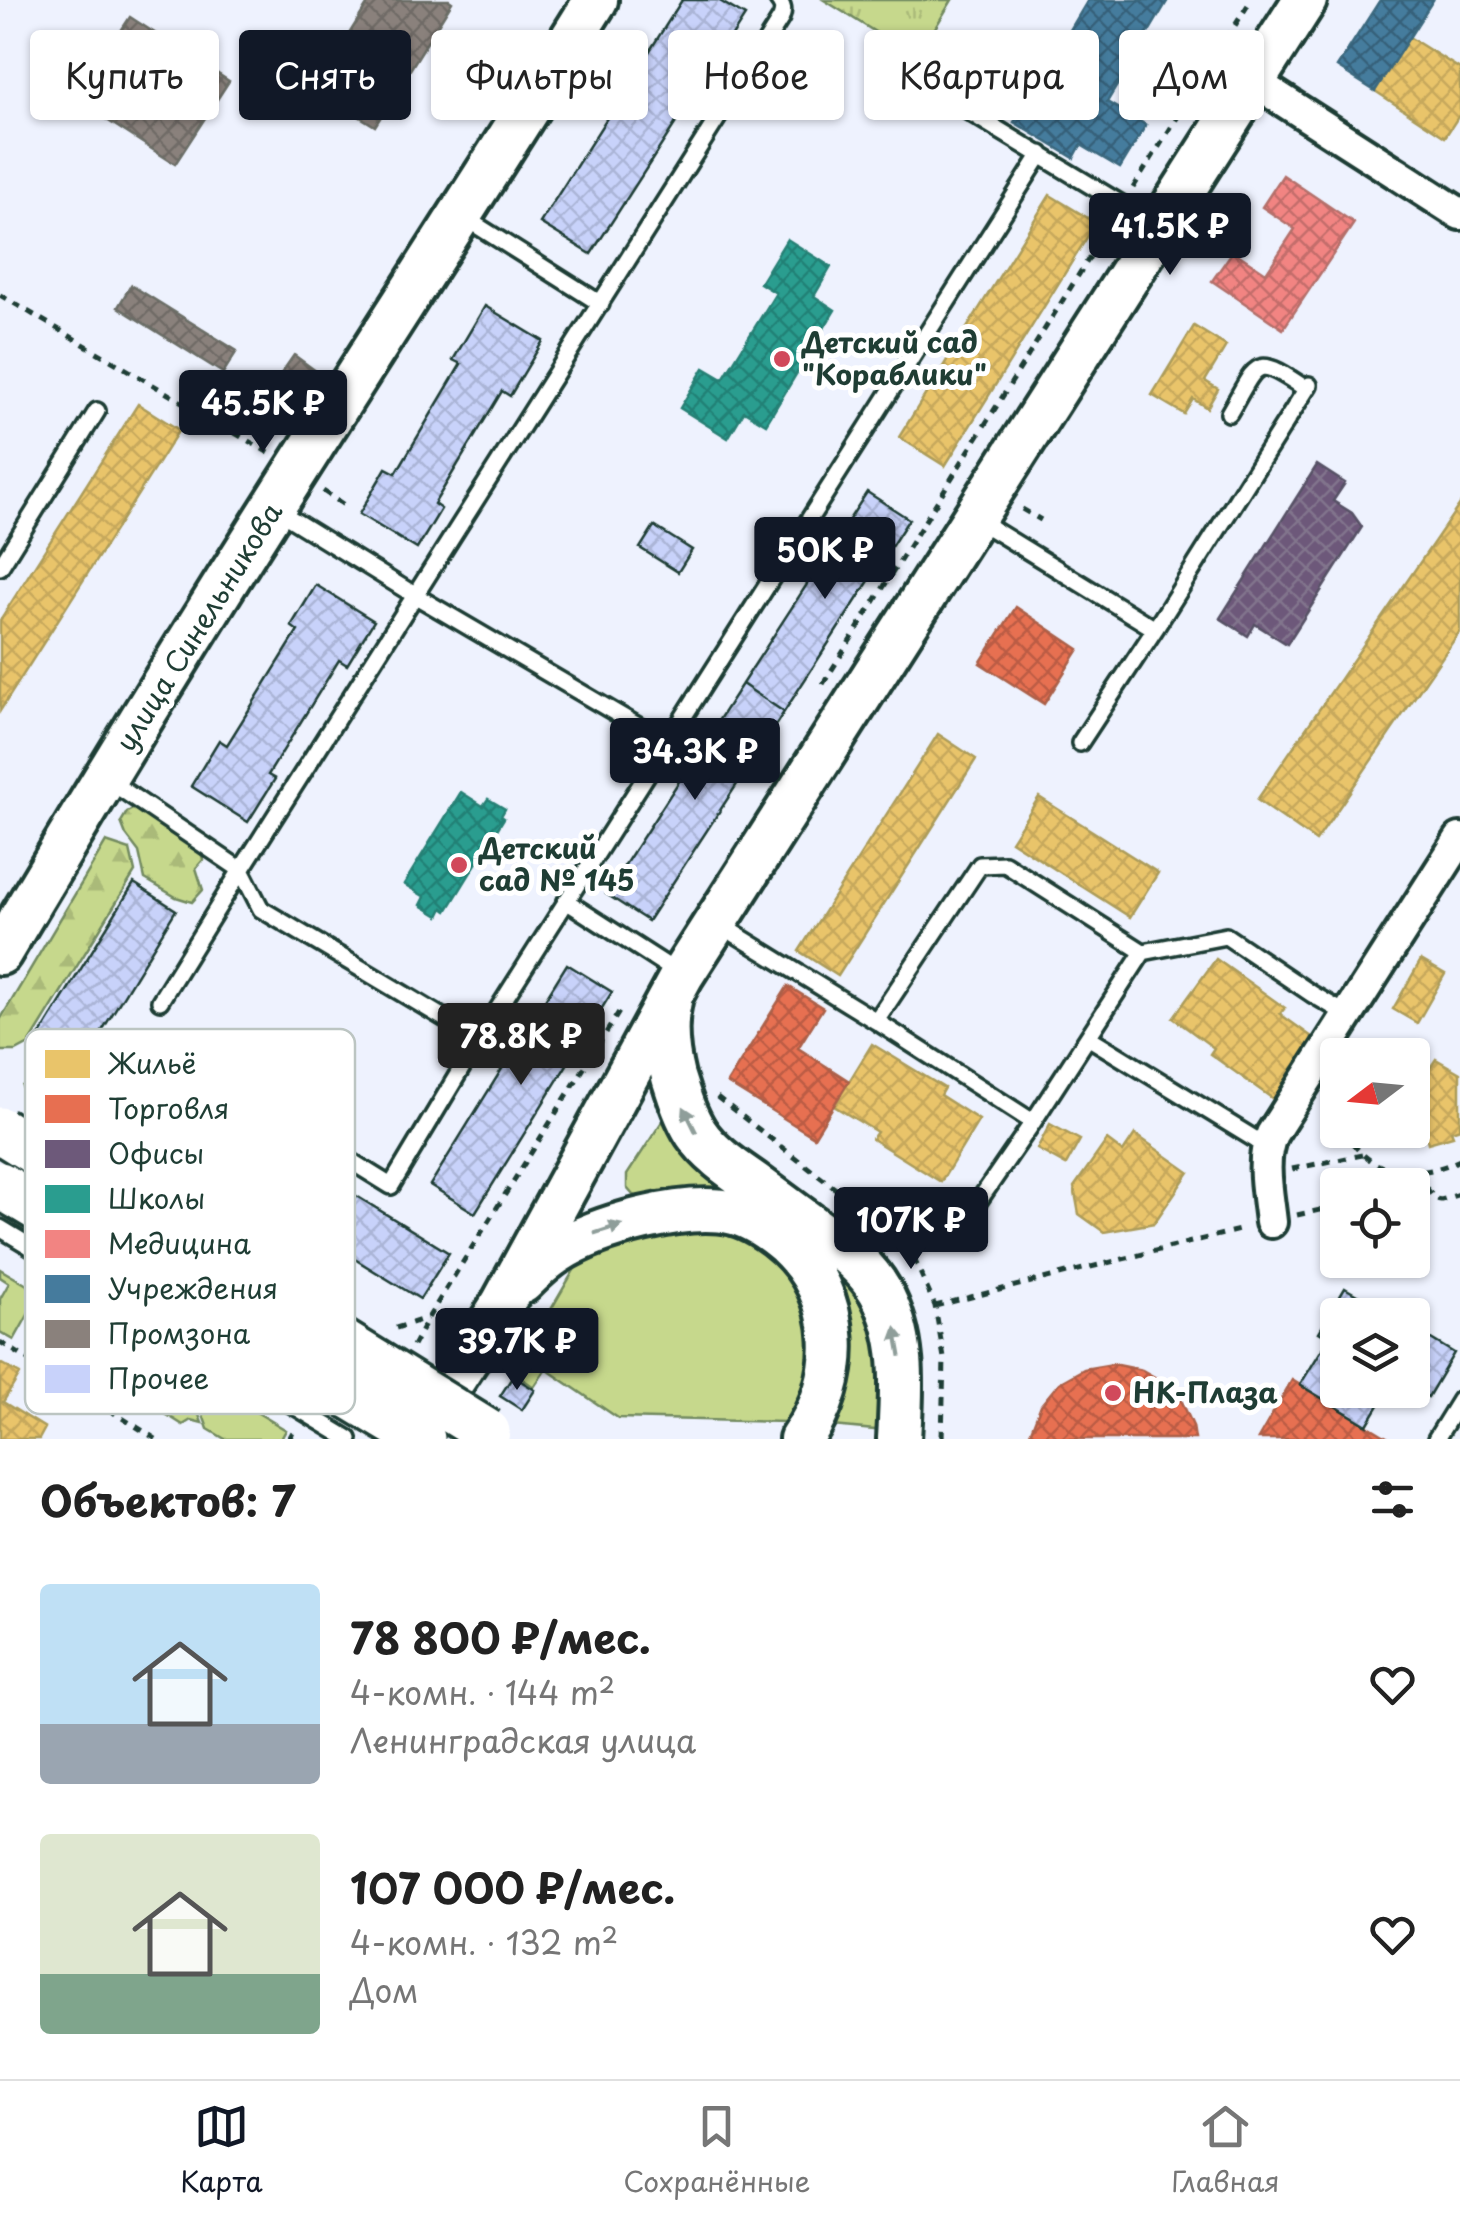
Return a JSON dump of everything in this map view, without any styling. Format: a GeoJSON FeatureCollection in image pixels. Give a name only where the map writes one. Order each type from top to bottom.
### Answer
{"type":"FeatureCollection","features":[{"type":"Feature","properties":{"kind":"main road","name":"улица Синельникова"},"geometry":{"type":"LineString","coordinates":[[0,953],[272,508],[462,216],[596,0]]}},
{"type":"Feature","properties":{"kind":"main road"},"geometry":{"type":"LineString","coordinates":[[1264,64],[1305,0]]}},
{"type":"Feature","properties":{"kind":"main road"},"geometry":{"type":"LineString","coordinates":[[355,1402],[419,1439],[502,1305],[715,922],[1228,120]]}},
{"type":"Feature","properties":{"kind":"main road"},"geometry":{"type":"LineString","coordinates":[[679,981],[667,1017],[668,1049],[686,1113],[707,1147],[759,1206],[778,1237],[802,1261],[822,1293],[828,1314],[833,1348],[828,1388],[802,1439]]}},
{"type":"Feature","properties":{"kind":"main road"},"geometry":{"type":"LineString","coordinates":[[2,1129],[25,1143]]}},
{"type":"Feature","properties":{"kind":"main road"},"geometry":{"type":"LineString","coordinates":[[3,1199],[25,1212]]}},
{"type":"Feature","properties":{"kind":"main road"},"geometry":{"type":"LineString","coordinates":[[502,1305],[524,1279],[574,1242],[616,1226],[660,1216],[701,1211],[736,1214],[759,1206],[847,1252],[873,1279],[895,1327],[901,1360],[899,1439]]}},
{"type":"Feature","properties":{"kind":"main road"},"geometry":{"type":"LineString","coordinates":[[355,1347],[499,1436]]}},
{"type":"Feature","properties":{"kind":"street"},"geometry":{"type":"LineString","coordinates":[[1264,88],[1460,214]]}},
{"type":"Feature","properties":{"kind":"street"},"geometry":{"type":"LineString","coordinates":[[1270,1222],[1266,1160],[1348,1015],[1460,840]]}},
{"type":"Feature","properties":{"kind":"lane"},"geometry":{"type":"LineString","coordinates":[[160,1001],[781,18],[782,5],[778,0]]}},
{"type":"Feature","properties":{"kind":"lane"},"geometry":{"type":"LineString","coordinates":[[983,120],[1160,227]]}},
{"type":"Feature","properties":{"kind":"lane"},"geometry":{"type":"LineString","coordinates":[[355,1163],[392,1186],[479,1040],[1041,154]]}},
{"type":"Feature","properties":{"kind":"lane"},"geometry":{"type":"LineString","coordinates":[[462,216],[601,304]]}},
{"type":"Feature","properties":{"kind":"lane"},"geometry":{"type":"LineString","coordinates":[[1080,743],[1307,387],[1274,367],[1265,366],[1254,370],[1229,413]]}},
{"type":"Feature","properties":{"kind":"lane"},"geometry":{"type":"LineString","coordinates":[[0,567],[97,411]]}},
{"type":"Feature","properties":{"kind":"lane"},"geometry":{"type":"LineString","coordinates":[[272,508],[667,743]]}},
{"type":"Feature","properties":{"kind":"lane"},"geometry":{"type":"LineString","coordinates":[[974,518],[1155,629]]}},
{"type":"Feature","properties":{"kind":"lane"},"geometry":{"type":"LineString","coordinates":[[104,778],[241,870],[261,910],[479,1040]]}},
{"type":"Feature","properties":{"kind":"lane"},"geometry":{"type":"LineString","coordinates":[[876,1021],[980,865],[1005,864],[1143,952],[1226,936],[1348,1015]]}},
{"type":"Feature","properties":{"kind":"lane"},"geometry":{"type":"LineString","coordinates":[[566,902],[679,981]]}},
{"type":"Feature","properties":{"kind":"lane"},"geometry":{"type":"LineString","coordinates":[[715,922],[1033,1122]]}},
{"type":"Feature","properties":{"kind":"lane"},"geometry":{"type":"LineString","coordinates":[[956,1234],[1143,952]]}},
{"type":"Feature","properties":{"kind":"lane"},"geometry":{"type":"LineString","coordinates":[[1088,1038],[1266,1160]]}},
{"type":"Feature","properties":{"kind":"lane"},"geometry":{"type":"LineString","coordinates":[[3,1199],[25,1214]]}},
{"type":"Feature","properties":{"kind":"lane"},"geometry":{"type":"LineString","coordinates":[[1436,1439],[1460,1400]]}},
{"type":"Feature","properties":{"kind":"lane"},"geometry":{"type":"LineString","coordinates":[[313,1414],[349,1439]]}},
{"type":"Feature","properties":{"kind":"path"},"geometry":{"type":"LineString","coordinates":[[821,687],[1251,0]]}},
{"type":"Feature","properties":{"kind":"path"},"geometry":{"type":"LineString","coordinates":[[0,294],[296,472]]}},
{"type":"Feature","properties":{"kind":"path"},"geometry":{"type":"LineString","coordinates":[[413,1346],[623,1006]]}},
{"type":"Feature","properties":{"kind":"path"},"geometry":{"type":"LineString","coordinates":[[1357,1148],[1372,1164],[1400,1172],[1433,1170],[1460,1160]]}},
{"type":"Feature","properties":{"kind":"path"},"geometry":{"type":"LineString","coordinates":[[1266,1160],[1362,1155]]}},
{"type":"Feature","properties":{"kind":"path"},"geometry":{"type":"LineString","coordinates":[[1430,1193],[1441,1200],[1460,1194]]}},
{"type":"Feature","properties":{"kind":"path"},"geometry":{"type":"LineString","coordinates":[[935,1306],[1320,1210]]}},
{"type":"Feature","properties":{"kind":"path"},"geometry":{"type":"LineString","coordinates":[[396,1328],[428,1318]]}},
{"type":"Feature","properties":{"kind":"path"},"geometry":{"type":"LineString","coordinates":[[0,1342],[25,1358]]}},
{"type":"Feature","properties":{"kind":"path"},"geometry":{"type":"LineString","coordinates":[[116,1414],[156,1439]]}},
{"type":"Feature","properties":{"kind":"green space"},"geometry":{"type":"Polygon","coordinates":[[[824,0],[952,0],[934,30],[872,30],[824,0]]]}},
{"type":"Feature","properties":{"kind":"green space"},"geometry":{"type":"Polygon","coordinates":[[[137,807],[201,850],[203,860],[196,868],[203,890],[192,902],[145,879],[139,852],[121,822],[127,812],[137,807]]]}},
{"type":"Feature","properties":{"kind":"green space"},"geometry":{"type":"Polygon","coordinates":[[[106,842],[130,850],[135,872],[38,1029],[25,1029],[25,1046],[16,1051],[0,1051],[0,1020],[106,842]]]}},
{"type":"Feature","properties":{"kind":"green space"},"geometry":{"type":"Polygon","coordinates":[[[668,1119],[753,1204],[652,1200],[633,1195],[627,1188],[627,1175],[661,1123],[668,1119]]]}},
{"type":"Feature","properties":{"kind":"green space"},"geometry":{"type":"Polygon","coordinates":[[[719,1225],[780,1259],[812,1317],[809,1386],[788,1422],[618,1418],[546,1369],[534,1387],[514,1373],[584,1253],[599,1245],[719,1225]]]}},
{"type":"Feature","properties":{"kind":"green space"},"geometry":{"type":"Polygon","coordinates":[[[814,1256],[860,1294],[880,1335],[886,1431],[833,1426],[814,1256]]]}},
{"type":"Feature","properties":{"kind":"green space"},"geometry":{"type":"Polygon","coordinates":[[[0,1269],[25,1284],[25,1320],[14,1340],[0,1332],[0,1299],[9,1283],[0,1277],[0,1269]]]}},
{"type":"Feature","properties":{"kind":"green space"},"geometry":{"type":"Polygon","coordinates":[[[165,1414],[199,1414],[202,1423],[191,1420],[183,1425],[165,1414]]]}},
{"type":"Feature","properties":{"kind":"green space"},"geometry":{"type":"Polygon","coordinates":[[[203,1414],[260,1414],[286,1430],[281,1439],[225,1439],[208,1429],[203,1414]]]}},
{"type":"Feature","properties":{"kind":"building: Жильё"},"geometry":{"type":"Polygon","coordinates":[[[1409,37],[1460,69],[1460,114],[1445,137],[1375,91],[1409,37]]]}},
{"type":"Feature","properties":{"kind":"building: Жильё"},"geometry":{"type":"Polygon","coordinates":[[[1050,195],[1096,223],[945,466],[899,437],[1050,195]]]}},
{"type":"Feature","properties":{"kind":"building: Жильё"},"geometry":{"type":"Polygon","coordinates":[[[1194,326],[1226,346],[1205,381],[1218,389],[1207,408],[1193,399],[1184,414],[1152,395],[1194,326]]]}},
{"type":"Feature","properties":{"kind":"building: Жильё"},"geometry":{"type":"Polygon","coordinates":[[[138,404],[179,430],[0,711],[0,620],[138,404]]]}},
{"type":"Feature","properties":{"kind":"building: Жильё"},"geometry":{"type":"Polygon","coordinates":[[[1460,504],[1460,631],[1316,841],[1257,800],[1460,504]]]}},
{"type":"Feature","properties":{"kind":"building: Жильё"},"geometry":{"type":"Polygon","coordinates":[[[938,734],[976,759],[838,976],[799,951],[938,734]]]}},
{"type":"Feature","properties":{"kind":"building: Жильё"},"geometry":{"type":"Polygon","coordinates":[[[1039,797],[1158,873],[1130,917],[1011,841],[1039,797]]]}},
{"type":"Feature","properties":{"kind":"building: Жильё"},"geometry":{"type":"Polygon","coordinates":[[[1216,959],[1285,1008],[1280,1014],[1319,1042],[1276,1101],[1210,1054],[1214,1048],[1173,1018],[1216,959]]]}},
{"type":"Feature","properties":{"kind":"building: Жильё"},"geometry":{"type":"Polygon","coordinates":[[[1421,960],[1445,974],[1417,1023],[1393,1009],[1421,960]]]}},
{"type":"Feature","properties":{"kind":"building: Жильё"},"geometry":{"type":"Polygon","coordinates":[[[872,1044],[944,1088],[940,1095],[979,1120],[941,1182],[872,1139],[877,1132],[834,1106],[872,1044]]]}},
{"type":"Feature","properties":{"kind":"building: Жильё"},"geometry":{"type":"Polygon","coordinates":[[[1436,1059],[1460,1073],[1460,1128],[1451,1131],[1453,1136],[1430,1142],[1430,1068],[1436,1059]]]}},
{"type":"Feature","properties":{"kind":"building: Жильё"},"geometry":{"type":"Polygon","coordinates":[[[1050,1124],[1080,1140],[1066,1165],[1037,1149],[1050,1124]]]}},
{"type":"Feature","properties":{"kind":"building: Жильё"},"geometry":{"type":"Polygon","coordinates":[[[1135,1134],[1189,1172],[1154,1223],[1104,1232],[1079,1214],[1074,1187],[1107,1140],[1123,1152],[1135,1134]]]}},
{"type":"Feature","properties":{"kind":"building: Жильё"},"geometry":{"type":"Polygon","coordinates":[[[0,1363],[20,1374],[3,1402],[45,1428],[39,1439],[0,1439],[0,1363]]]}},
{"type":"Feature","properties":{"kind":"building: Торговля"},"geometry":{"type":"Polygon","coordinates":[[[1016,607],[1079,649],[1044,704],[980,663],[1016,607]]]}},
{"type":"Feature","properties":{"kind":"building: Торговля"},"geometry":{"type":"Polygon","coordinates":[[[788,986],[823,1008],[798,1048],[849,1081],[814,1137],[727,1083],[788,986]]]}},
{"type":"Feature","properties":{"kind":"building: Торговля","name":"НК-Плаза"},"geometry":{"type":"Polygon","coordinates":[[[1113,1364],[1142,1370],[1165,1383],[1182,1402],[1195,1439],[1030,1439],[1041,1405],[1059,1383],[1084,1369],[1113,1364]]]}},
{"type":"Feature","properties":{"kind":"building: Торговля"},"geometry":{"type":"Polygon","coordinates":[[[1292,1380],[1320,1397],[1320,1408],[1339,1408],[1390,1439],[1258,1439],[1292,1380]]]}},
{"type":"Feature","properties":{"kind":"building: Офисы"},"geometry":{"type":"Polygon","coordinates":[[[1317,465],[1345,483],[1333,501],[1352,513],[1362,527],[1287,644],[1255,624],[1248,636],[1220,618],[1317,465]]]}},
{"type":"Feature","properties":{"kind":"building: Школы"},"geometry":{"type":"Polygon","coordinates":[[[787,239],[831,267],[814,296],[835,310],[766,424],[744,411],[728,438],[680,408],[704,368],[723,379],[776,293],[760,283],[787,239]]]}},
{"type":"Feature","properties":{"kind":"building: Школы"},"geometry":{"type":"Polygon","coordinates":[[[461,792],[483,806],[488,799],[505,809],[501,816],[504,818],[447,911],[443,908],[439,916],[421,905],[425,897],[404,884],[461,792]]]}},
{"type":"Feature","properties":{"kind":"building: Медицина"},"geometry":{"type":"Polygon","coordinates":[[[1283,175],[1354,223],[1283,329],[1212,281],[1233,251],[1266,273],[1295,229],[1262,207],[1283,175]]]}},
{"type":"Feature","properties":{"kind":"building: Учреждения"},"geometry":{"type":"Polygon","coordinates":[[[1088,0],[1168,0],[1150,30],[1119,30],[1119,82],[1107,102],[1119,109],[1119,120],[1138,120],[1146,125],[1120,168],[1081,145],[1074,158],[1014,122],[1099,120],[1099,30],[1070,30],[1088,0]]]}},
{"type":"Feature","properties":{"kind":"building: Учреждения"},"geometry":{"type":"Polygon","coordinates":[[[1380,0],[1433,0],[1375,91],[1337,67],[1380,0]]]}},
{"type":"Feature","properties":{"kind":"building: Промзона"},"geometry":{"type":"Polygon","coordinates":[[[370,0],[452,2],[431,30],[411,68],[411,30],[351,30],[370,0]]]}},
{"type":"Feature","properties":{"kind":"building: Промзона"},"geometry":{"type":"Polygon","coordinates":[[[130,17],[150,30],[122,30],[130,17]]]}},
{"type":"Feature","properties":{"kind":"building: Промзона"},"geometry":{"type":"Polygon","coordinates":[[[219,75],[229,81],[219,96],[219,75]]]}},
{"type":"Feature","properties":{"kind":"building: Промзона"},"geometry":{"type":"Polygon","coordinates":[[[107,120],[204,120],[175,164],[107,120]]]}},
{"type":"Feature","properties":{"kind":"building: Промзона"},"geometry":{"type":"Polygon","coordinates":[[[131,285],[237,351],[223,373],[118,307],[131,285]]]}},
{"type":"Feature","properties":{"kind":"building: Промзона"},"geometry":{"type":"Polygon","coordinates":[[[294,355],[320,374],[293,412],[267,394],[294,355]]]}},
{"type":"Feature","properties":{"kind":"building: Прочее"},"geometry":{"type":"Polygon","coordinates":[[[682,0],[718,0],[745,16],[736,30],[668,30],[668,120],[678,120],[591,254],[540,223],[606,120],[648,120],[648,53],[682,0]]]}},
{"type":"Feature","properties":{"kind":"building: Прочее"},"geometry":{"type":"Polygon","coordinates":[[[485,306],[543,341],[510,396],[502,391],[434,504],[441,509],[417,549],[359,514],[386,468],[396,473],[461,364],[453,360],[485,306]]]}},
{"type":"Feature","properties":{"kind":"building: Прочее"},"geometry":{"type":"Polygon","coordinates":[[[867,492],[909,519],[784,712],[742,684],[867,492]]]}},
{"type":"Feature","properties":{"kind":"building: Прочее"},"geometry":{"type":"Polygon","coordinates":[[[654,526],[692,550],[678,572],[640,548],[654,526]]]}},
{"type":"Feature","properties":{"kind":"building: Прочее"},"geometry":{"type":"Polygon","coordinates":[[[316,585],[374,621],[347,665],[339,660],[268,775],[275,779],[248,822],[191,786],[219,740],[227,745],[298,631],[291,626],[316,585]]]}},
{"type":"Feature","properties":{"kind":"building: Прочее"},"geometry":{"type":"Polygon","coordinates":[[[742,684],[784,712],[648,921],[606,894],[742,684]]]}},
{"type":"Feature","properties":{"kind":"building: Прочее"},"geometry":{"type":"Polygon","coordinates":[[[134,883],[176,910],[103,1029],[44,1029],[134,883]]]}},
{"type":"Feature","properties":{"kind":"building: Прочее"},"geometry":{"type":"Polygon","coordinates":[[[567,964],[612,992],[475,1213],[430,1185],[567,964]]]}},
{"type":"Feature","properties":{"kind":"building: Прочее"},"geometry":{"type":"Polygon","coordinates":[[[355,1195],[449,1253],[420,1299],[355,1259],[355,1195]]]}},
{"type":"Feature","properties":{"kind":"building: Прочее"},"geometry":{"type":"Polygon","coordinates":[[[1345,1288],[1362,1298],[1339,1298],[1345,1288]]]}},
{"type":"Feature","properties":{"kind":"building: Прочее"},"geometry":{"type":"Polygon","coordinates":[[[1430,1338],[1454,1353],[1430,1394],[1430,1338]]]}},
{"type":"Feature","properties":{"kind":"building: Прочее"},"geometry":{"type":"Polygon","coordinates":[[[1320,1353],[1320,1397],[1300,1385],[1320,1353]]]}},
{"type":"Feature","properties":{"kind":"building: Прочее"},"geometry":{"type":"Polygon","coordinates":[[[513,1376],[535,1390],[522,1410],[500,1396],[513,1376]]]}},
{"type":"Feature","properties":{"kind":"building: Прочее"},"geometry":{"type":"Polygon","coordinates":[[[1339,1408],[1377,1408],[1367,1425],[1339,1408]]]}},
{"type":"Feature","properties":{"kind":"place","name":"Детский сад \"Кораблики\""},"geometry":{"type":"Point","coordinates":[782,359]}},
{"type":"Feature","properties":{"kind":"place","name":"Детский сад № 145"},"geometry":{"type":"Point","coordinates":[459,865]}},
{"type":"Feature","properties":{"kind":"place","name":"НК-Плаза"},"geometry":{"type":"Point","coordinates":[1113,1393]}}]}
